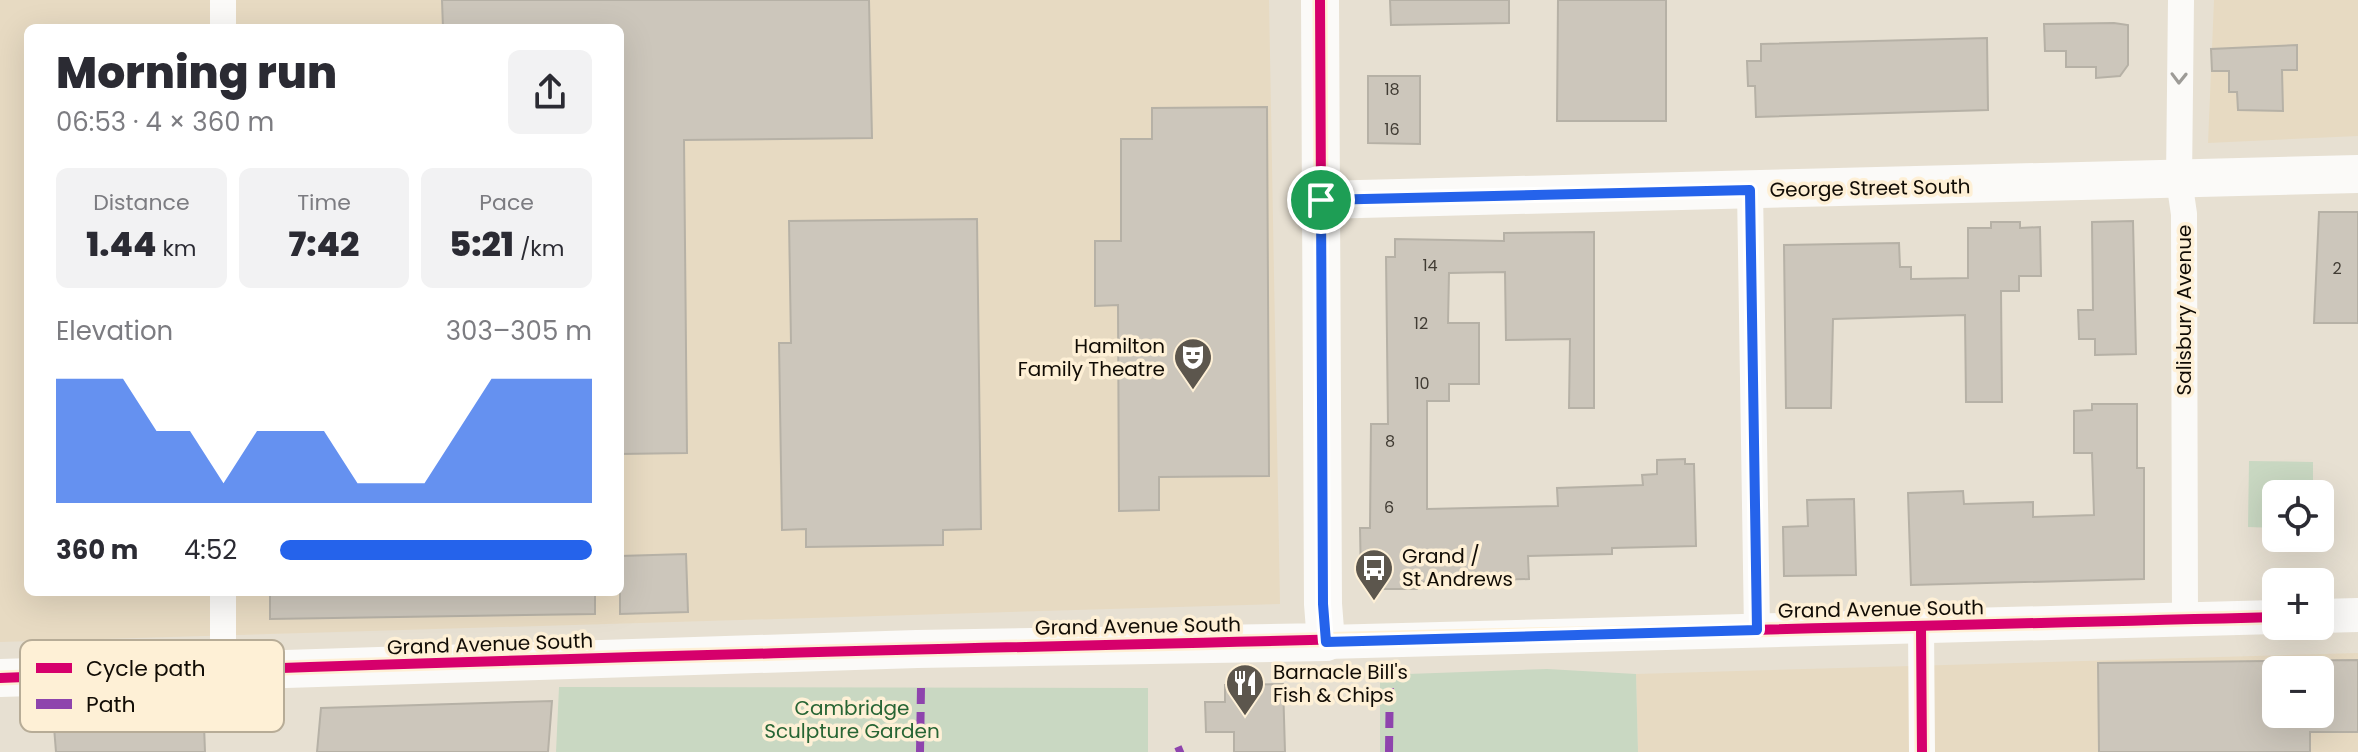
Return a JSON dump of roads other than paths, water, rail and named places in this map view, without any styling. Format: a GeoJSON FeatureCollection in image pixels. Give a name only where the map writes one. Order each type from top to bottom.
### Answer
{"type":"FeatureCollection","features":[{"type":"Feature","properties":{"kind":"main road"},"geometry":{"type":"LineString","coordinates":[[1320,0],[1323,604],[1326,642]]}},
{"type":"Feature","properties":{"kind":"main road","name":"George Street South"},"geometry":{"type":"LineString","coordinates":[[1321,200],[2358,174]]}},
{"type":"Feature","properties":{"kind":"main road","name":"Grand Avenue South"},"geometry":{"type":"LineString","coordinates":[[284,668],[1054,645],[1326,642]]}},
{"type":"Feature","properties":{"kind":"main road","name":"Grand Avenue South"},"geometry":{"type":"LineString","coordinates":[[0,678],[20,677]]}},
{"type":"Feature","properties":{"kind":"street"},"geometry":{"type":"LineString","coordinates":[[223,0],[223,24]]}},
{"type":"Feature","properties":{"kind":"street","name":"Salisbury Avenue"},"geometry":{"type":"LineString","coordinates":[[2181,0],[2179,180],[2184,214],[2185,620]]}},
{"type":"Feature","properties":{"kind":"street"},"geometry":{"type":"LineString","coordinates":[[1750,190],[1757,630]]}},
{"type":"Feature","properties":{"kind":"street"},"geometry":{"type":"LineString","coordinates":[[223,596],[223,640]]}},
{"type":"Feature","properties":{"kind":"street"},"geometry":{"type":"LineString","coordinates":[[2334,616],[2358,615]]}},
{"type":"Feature","properties":{"kind":"street","name":"Grand Avenue South"},"geometry":{"type":"LineString","coordinates":[[1326,642],[2262,617]]}},
{"type":"Feature","properties":{"kind":"street"},"geometry":{"type":"LineString","coordinates":[[1921,626],[1922,752]]}},
{"type":"Feature","properties":{"kind":"place","name":"Hamilton Family Theatre"},"geometry":{"type":"Point","coordinates":[1193,391]}},
{"type":"Feature","properties":{"kind":"place","name":"Grand / St Andrews"},"geometry":{"type":"Point","coordinates":[1374,602]}},
{"type":"Feature","properties":{"kind":"place","name":"Barnacle Bill's Fish & Chips"},"geometry":{"type":"Point","coordinates":[1245,717]}},
{"type":"Feature","properties":{"kind":"park label","name":"Cambridge Sculpture Garden"},"geometry":{"type":"Point","coordinates":[852,720]}}]}
